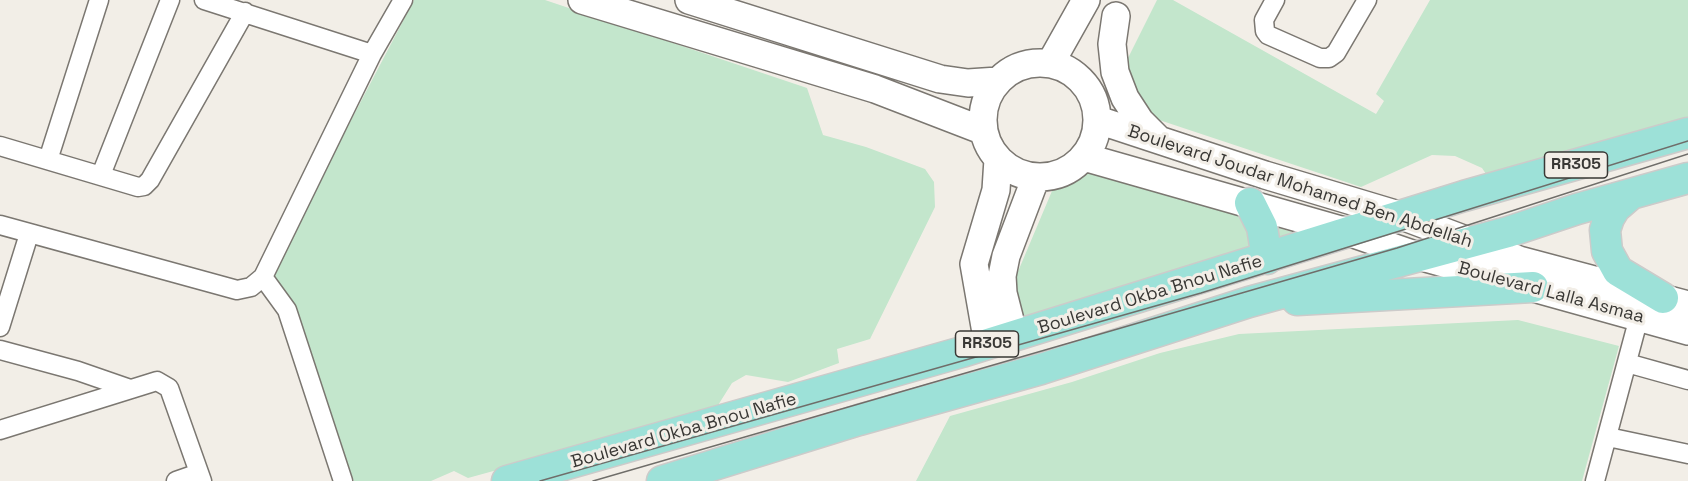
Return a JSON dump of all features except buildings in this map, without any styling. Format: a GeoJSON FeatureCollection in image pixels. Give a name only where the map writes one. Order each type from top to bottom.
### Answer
{"type":"FeatureCollection","features":[{"type":"Feature","properties":{"kind":"main road"},"geometry":{"type":"LineString","coordinates":[[582,0],[874,89],[984,131]]}},
{"type":"Feature","properties":{"kind":"main road"},"geometry":{"type":"LineString","coordinates":[[690,0],[940,79],[968,83],[998,81]]}},
{"type":"Feature","properties":{"kind":"main road"},"geometry":{"type":"LineString","coordinates":[[1050,64],[1086,0]]}},
{"type":"Feature","properties":{"kind":"main road"},"geometry":{"type":"LineString","coordinates":[[1089,90],[1120,8]]}},
{"type":"Feature","properties":{"kind":"main road"},"geometry":{"type":"LineString","coordinates":[[1120,8],[1112,44],[1115,72],[1121,89],[1140,121],[1160,141]]}},
{"type":"Feature","properties":{"kind":"main road"},"geometry":{"type":"LineString","coordinates":[[1035,63],[1050,64],[1069,70],[1089,90],[1098,120],[1094,140],[1084,157],[1072,168],[1057,175],[1036,177],[1010,169],[998,159],[989,146],[984,131],[985,104],[998,81],[1015,68],[1035,63]]}},
{"type":"Feature","properties":{"kind":"main road","name":"Boulevard Joudar Mohamed Ben Abdellah"},"geometry":{"type":"LineString","coordinates":[[1098,120],[1402,216],[1502,253]]}},
{"type":"Feature","properties":{"kind":"main road","name":"Boulevard Okba Bnou Nafie"},"geometry":{"type":"LineString","coordinates":[[507,481],[1001,340],[1402,216],[1688,134]]}},
{"type":"Feature","properties":{"kind":"main road","name":"Boulevard Joudar Mohamed Ben Abdellah"},"geometry":{"type":"LineString","coordinates":[[1084,157],[1351,232],[1415,255]]}},
{"type":"Feature","properties":{"kind":"main road"},"geometry":{"type":"LineString","coordinates":[[998,159],[996,190],[974,264],[1001,340]]}},
{"type":"Feature","properties":{"kind":"main road"},"geometry":{"type":"LineString","coordinates":[[1001,340],[1002,276],[1006,256],[1036,177]]}},
{"type":"Feature","properties":{"kind":"main road","name":"Boulevard Okba Bnou Nafie"},"geometry":{"type":"LineString","coordinates":[[662,481],[859,420],[1041,369],[1250,302],[1469,242],[1688,178]]}},
{"type":"Feature","properties":{"kind":"main road"},"geometry":{"type":"LineString","coordinates":[[1630,195],[1615,208],[1609,218],[1605,230],[1607,251],[1618,271],[1676,302]]}},
{"type":"Feature","properties":{"kind":"main road"},"geometry":{"type":"LineString","coordinates":[[1250,203],[1262,227],[1267,259]]}},
{"type":"Feature","properties":{"kind":"main road","name":"Boulevard Lalla Asmaa"},"geometry":{"type":"LineString","coordinates":[[1502,253],[1676,302]]}},
{"type":"Feature","properties":{"kind":"main road","name":"Boulevard Lalla Asmaa"},"geometry":{"type":"LineString","coordinates":[[1415,255],[1688,331]]}},
{"type":"Feature","properties":{"kind":"main road"},"geometry":{"type":"LineString","coordinates":[[1250,302],[1533,287]]}},
{"type":"Feature","properties":{"kind":"street"},"geometry":{"type":"LineString","coordinates":[[48,160],[99,0]]}},
{"type":"Feature","properties":{"kind":"street"},"geometry":{"type":"LineString","coordinates":[[101,175],[170,0]]}},
{"type":"Feature","properties":{"kind":"street"},"geometry":{"type":"LineString","coordinates":[[204,0],[372,54]]}},
{"type":"Feature","properties":{"kind":"street"},"geometry":{"type":"LineString","coordinates":[[0,225],[237,290],[251,287],[263,278],[372,54],[403,0]]}},
{"type":"Feature","properties":{"kind":"street"},"geometry":{"type":"LineString","coordinates":[[1275,0],[1264,20],[1265,31],[1268,35],[1320,58],[1329,58],[1336,53],[1367,0]]}},
{"type":"Feature","properties":{"kind":"street"},"geometry":{"type":"LineString","coordinates":[[0,146],[138,187],[144,186],[150,180],[244,12]]}},
{"type":"Feature","properties":{"kind":"street"},"geometry":{"type":"LineString","coordinates":[[0,327],[28,234]]}},
{"type":"Feature","properties":{"kind":"street"},"geometry":{"type":"LineString","coordinates":[[263,278],[287,310],[343,481]]}},
{"type":"Feature","properties":{"kind":"street"},"geometry":{"type":"LineString","coordinates":[[1595,481],[1639,317]]}},
{"type":"Feature","properties":{"kind":"street"},"geometry":{"type":"LineString","coordinates":[[0,350],[78,371],[130,389]]}},
{"type":"Feature","properties":{"kind":"street"},"geometry":{"type":"LineString","coordinates":[[1627,363],[1688,380]]}},
{"type":"Feature","properties":{"kind":"street"},"geometry":{"type":"LineString","coordinates":[[0,430],[157,381],[169,388],[200,477],[176,481]]}},
{"type":"Feature","properties":{"kind":"street"},"geometry":{"type":"LineString","coordinates":[[1608,437],[1688,454]]}},
{"type":"Feature","properties":{"kind":"green space"},"geometry":{"type":"Polygon","coordinates":[[[414,0],[545,0],[807,88],[823,135],[866,147],[925,169],[934,182],[935,207],[870,339],[837,349],[839,363],[788,382],[746,375],[732,383],[715,410],[468,478],[454,471],[431,481],[354,481],[271,273],[414,0]]]}},
{"type":"Feature","properties":{"kind":"green space"},"geometry":{"type":"Polygon","coordinates":[[[1157,0],[1173,0],[1376,114],[1384,101],[1376,94],[1430,0],[1688,0],[1688,128],[1492,183],[1482,168],[1455,156],[1432,155],[1361,187],[1117,106],[1111,92],[1157,0]]]}},
{"type":"Feature","properties":{"kind":"green space"},"geometry":{"type":"Polygon","coordinates":[[[1092,172],[1312,238],[1026,325],[1014,281],[1052,191],[1092,172]]]}},
{"type":"Feature","properties":{"kind":"green space"},"geometry":{"type":"Polygon","coordinates":[[[1518,320],[1619,346],[1582,481],[916,481],[950,416],[1072,382],[1160,353],[1239,334],[1518,320]]]}},
{"type":"Feature","properties":{"kind":"tram line"},"geometry":{"type":"LineString","coordinates":[[540,481],[1201,293],[1688,141]]}},
{"type":"Feature","properties":{"kind":"tram line"},"geometry":{"type":"LineString","coordinates":[[593,481],[1397,248],[1688,154]]}}]}
